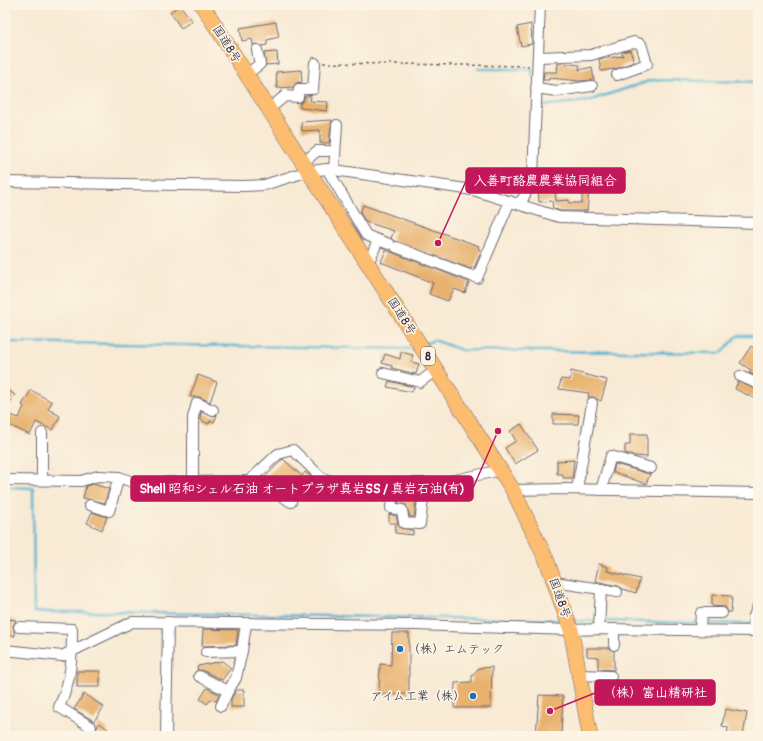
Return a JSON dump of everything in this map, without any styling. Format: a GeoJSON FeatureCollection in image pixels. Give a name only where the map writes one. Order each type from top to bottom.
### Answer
{"type":"FeatureCollection","features":[{"type":"Feature","properties":{"kind":"highway","name":"国道8号"},"geometry":{"type":"LineString","coordinates":[[202,5],[513,490],[534,532],[571,630],[590,736]]}},
{"type":"Feature","properties":{"kind":"street"},"geometry":{"type":"LineString","coordinates":[[337,125],[331,169],[366,235],[477,278],[514,202],[523,199],[532,176],[540,5]]}},
{"type":"Feature","properties":{"kind":"street"},"geometry":{"type":"LineString","coordinates":[[537,62],[591,55],[634,42],[641,44],[647,64],[617,75]]}},
{"type":"Feature","properties":{"kind":"street"},"geometry":{"type":"LineString","coordinates":[[246,74],[260,64],[257,50]]}},
{"type":"Feature","properties":{"kind":"street"},"geometry":{"type":"LineString","coordinates":[[270,109],[285,96],[298,97],[299,88],[313,89],[315,63]]}},
{"type":"Feature","properties":{"kind":"street"},"geometry":{"type":"LineString","coordinates":[[536,88],[557,91],[592,86]]}},
{"type":"Feature","properties":{"kind":"street"},"geometry":{"type":"LineString","coordinates":[[307,167],[317,151],[328,151]]}},
{"type":"Feature","properties":{"kind":"street"},"geometry":{"type":"LineString","coordinates":[[5,182],[243,186],[264,185],[307,167],[331,169],[473,190],[559,217],[758,223]]}},
{"type":"Feature","properties":{"kind":"street"},"geometry":{"type":"LineString","coordinates":[[368,264],[378,240]]}},
{"type":"Feature","properties":{"kind":"street"},"geometry":{"type":"LineString","coordinates":[[383,373],[420,382],[436,370]]}},
{"type":"Feature","properties":{"kind":"street"},"geometry":{"type":"LineString","coordinates":[[740,376],[758,384]]}},
{"type":"Feature","properties":{"kind":"street"},"geometry":{"type":"LineString","coordinates":[[193,482],[193,417],[197,403],[213,410]]}},
{"type":"Feature","properties":{"kind":"street"},"geometry":{"type":"LineString","coordinates":[[577,489],[592,403]]}},
{"type":"Feature","properties":{"kind":"street"},"geometry":{"type":"LineString","coordinates":[[42,433],[42,480]]}},
{"type":"Feature","properties":{"kind":"street"},"geometry":{"type":"LineString","coordinates":[[5,480],[81,481],[98,476],[118,477],[135,483],[249,481],[278,454],[293,450],[322,478],[337,483],[441,483],[501,470]]}},
{"type":"Feature","properties":{"kind":"street"},"geometry":{"type":"LineString","coordinates":[[601,490],[611,456],[651,468]]}},
{"type":"Feature","properties":{"kind":"street"},"geometry":{"type":"LineString","coordinates":[[90,505],[109,511],[118,477]]}},
{"type":"Feature","properties":{"kind":"street"},"geometry":{"type":"LineString","coordinates":[[253,477],[291,502]]}},
{"type":"Feature","properties":{"kind":"street"},"geometry":{"type":"LineString","coordinates":[[394,483],[391,508],[402,510],[404,523],[420,524],[425,483]]}},
{"type":"Feature","properties":{"kind":"street"},"geometry":{"type":"LineString","coordinates":[[513,490],[577,489],[758,493]]}},
{"type":"Feature","properties":{"kind":"street"},"geometry":{"type":"LineString","coordinates":[[554,582],[618,592]]}},
{"type":"Feature","properties":{"kind":"street"},"geometry":{"type":"LineString","coordinates":[[599,629],[601,589]]}},
{"type":"Feature","properties":{"kind":"street"},"geometry":{"type":"LineString","coordinates":[[5,650],[62,656],[132,622],[415,625],[571,630],[614,629],[756,631],[754,616],[758,606]]}},
{"type":"Feature","properties":{"kind":"street"},"geometry":{"type":"LineString","coordinates":[[700,630],[701,613],[722,613]]}},
{"type":"Feature","properties":{"kind":"street"},"geometry":{"type":"LineString","coordinates":[[166,736],[168,622]]}},
{"type":"Feature","properties":{"kind":"street"},"geometry":{"type":"LineString","coordinates":[[221,706],[236,678],[246,624]]}},
{"type":"Feature","properties":{"kind":"street"},"geometry":{"type":"LineString","coordinates":[[19,628],[72,629],[73,662],[68,689],[59,707],[91,727]]}},
{"type":"Feature","properties":{"kind":"street"},"geometry":{"type":"LineString","coordinates":[[614,629],[614,645]]}},
{"type":"Feature","properties":{"kind":"street"},"geometry":{"type":"LineString","coordinates":[[206,652],[242,651]]}},
{"type":"Feature","properties":{"kind":"street"},"geometry":{"type":"LineString","coordinates":[[580,675],[611,676]]}},
{"type":"Feature","properties":{"kind":"street"},"geometry":{"type":"LineString","coordinates":[[199,676],[228,691]]}},
{"type":"Feature","properties":{"kind":"path"},"geometry":{"type":"LineString","coordinates":[[315,63],[537,62]]}},
{"type":"Feature","properties":{"kind":"building"},"geometry":{"type":"Polygon","coordinates":[[[180,5],[192,21],[181,28],[170,12],[180,5]]]}},
{"type":"Feature","properties":{"kind":"building"},"geometry":{"type":"Polygon","coordinates":[[[276,22],[279,37],[267,40],[267,45],[253,45],[252,39],[242,41],[240,28],[276,22]]]}},
{"type":"Feature","properties":{"kind":"building"},"geometry":{"type":"Polygon","coordinates":[[[531,24],[532,44],[521,46],[517,27],[531,24]]]}},
{"type":"Feature","properties":{"kind":"building"},"geometry":{"type":"Polygon","coordinates":[[[630,50],[634,62],[615,69],[601,71],[599,59],[623,56],[622,52],[630,50]]]}},
{"type":"Feature","properties":{"kind":"building"},"geometry":{"type":"Polygon","coordinates":[[[277,52],[278,64],[266,65],[264,53],[277,52]]]}},
{"type":"Feature","properties":{"kind":"building"},"geometry":{"type":"Polygon","coordinates":[[[558,63],[580,65],[579,70],[592,67],[594,80],[580,81],[549,78],[549,80],[543,80],[544,72],[557,72],[558,63]]]}},
{"type":"Feature","properties":{"kind":"building"},"geometry":{"type":"Polygon","coordinates":[[[301,70],[302,82],[296,83],[293,87],[277,88],[276,72],[301,70]]]}},
{"type":"Feature","properties":{"kind":"building"},"geometry":{"type":"Polygon","coordinates":[[[305,96],[311,96],[310,101],[328,102],[327,111],[300,108],[300,103],[303,101],[305,96]]]}},
{"type":"Feature","properties":{"kind":"building"},"geometry":{"type":"Polygon","coordinates":[[[332,120],[329,143],[320,143],[320,130],[302,131],[301,122],[332,120]]]}},
{"type":"Feature","properties":{"kind":"building"},"geometry":{"type":"Polygon","coordinates":[[[555,185],[556,201],[569,200],[569,203],[582,203],[582,191],[589,191],[587,211],[560,211],[553,208],[552,201],[539,202],[538,186],[555,185]]]}},
{"type":"Feature","properties":{"kind":"building"},"geometry":{"type":"Polygon","coordinates":[[[363,205],[479,246],[478,249],[482,250],[474,268],[472,267],[471,269],[394,241],[391,238],[394,231],[366,222],[360,213],[363,205]]]}},
{"type":"Feature","properties":{"kind":"building"},"geometry":{"type":"Polygon","coordinates":[[[386,250],[469,282],[465,293],[454,289],[448,301],[429,294],[433,283],[381,262],[386,250]]]}},
{"type":"Feature","properties":{"kind":"building"},"geometry":{"type":"Polygon","coordinates":[[[751,346],[758,351],[758,377],[749,373],[751,370],[740,363],[751,346]]]}},
{"type":"Feature","properties":{"kind":"building"},"geometry":{"type":"Polygon","coordinates":[[[401,352],[413,355],[411,362],[419,364],[416,374],[392,368],[392,366],[382,363],[385,354],[400,359],[401,352]]]}},
{"type":"Feature","properties":{"kind":"building"},"geometry":{"type":"Polygon","coordinates":[[[571,371],[607,380],[601,401],[593,397],[588,397],[589,393],[559,389],[561,379],[570,380],[571,371]]]}},
{"type":"Feature","properties":{"kind":"building"},"geometry":{"type":"Polygon","coordinates":[[[198,375],[217,382],[210,402],[199,397],[190,397],[198,375]]]}},
{"type":"Feature","properties":{"kind":"building"},"geometry":{"type":"Polygon","coordinates":[[[389,381],[414,387],[412,392],[387,387],[389,381]]]}},
{"type":"Feature","properties":{"kind":"building"},"geometry":{"type":"Polygon","coordinates":[[[738,382],[758,390],[758,400],[735,389],[738,382]]]}},
{"type":"Feature","properties":{"kind":"building"},"geometry":{"type":"Polygon","coordinates":[[[5,388],[15,395],[5,410],[5,388]]]}},
{"type":"Feature","properties":{"kind":"building"},"geometry":{"type":"Polygon","coordinates":[[[31,390],[52,402],[48,409],[60,416],[53,430],[36,422],[30,435],[5,423],[5,413],[19,418],[24,406],[22,405],[31,390]]]}},
{"type":"Feature","properties":{"kind":"building"},"geometry":{"type":"Polygon","coordinates":[[[201,412],[211,416],[217,415],[214,422],[210,421],[209,424],[200,420],[201,412]]]}},
{"type":"Feature","properties":{"kind":"building"},"geometry":{"type":"Polygon","coordinates":[[[553,414],[579,415],[578,424],[553,424],[553,414]]]}},
{"type":"Feature","properties":{"kind":"building"},"geometry":{"type":"Polygon","coordinates":[[[521,424],[538,450],[515,464],[505,448],[516,441],[510,431],[521,424]]]}},
{"type":"Feature","properties":{"kind":"building"},"geometry":{"type":"Polygon","coordinates":[[[630,434],[647,434],[647,457],[625,453],[625,445],[630,445],[630,434]]]}},
{"type":"Feature","properties":{"kind":"building"},"geometry":{"type":"Polygon","coordinates":[[[283,459],[302,476],[305,472],[313,478],[297,500],[289,493],[291,491],[277,478],[273,483],[265,477],[283,459]]]}},
{"type":"Feature","properties":{"kind":"building"},"geometry":{"type":"Polygon","coordinates":[[[574,460],[572,478],[563,478],[563,474],[557,474],[557,461],[574,460]]]}},
{"type":"Feature","properties":{"kind":"building"},"geometry":{"type":"Polygon","coordinates":[[[615,464],[650,474],[646,484],[613,472],[615,464]]]}},
{"type":"Feature","properties":{"kind":"building"},"geometry":{"type":"Polygon","coordinates":[[[93,484],[109,489],[105,503],[83,498],[86,486],[93,484]]]}},
{"type":"Feature","properties":{"kind":"building"},"geometry":{"type":"Polygon","coordinates":[[[399,497],[416,500],[414,517],[410,517],[406,505],[398,503],[399,497]]]}},
{"type":"Feature","properties":{"kind":"building"},"geometry":{"type":"Polygon","coordinates":[[[92,512],[107,517],[102,530],[87,523],[92,512]]]}},
{"type":"Feature","properties":{"kind":"building"},"geometry":{"type":"Polygon","coordinates":[[[389,514],[396,516],[398,524],[401,528],[413,530],[413,535],[395,533],[396,523],[389,523],[389,514]]]}},
{"type":"Feature","properties":{"kind":"building"},"geometry":{"type":"Polygon","coordinates":[[[599,564],[608,567],[607,571],[640,579],[636,593],[618,586],[595,581],[599,564]]]}},
{"type":"Feature","properties":{"kind":"building"},"geometry":{"type":"Polygon","coordinates":[[[712,595],[732,596],[731,612],[728,612],[725,607],[712,606],[712,595]]]}},
{"type":"Feature","properties":{"kind":"building"},"geometry":{"type":"Polygon","coordinates":[[[5,619],[16,620],[13,626],[15,636],[5,635],[5,619]]]}},
{"type":"Feature","properties":{"kind":"building"},"geometry":{"type":"Polygon","coordinates":[[[203,629],[238,630],[236,645],[202,646],[203,629]]]}},
{"type":"Feature","properties":{"kind":"building","name":"（株）エムテック"},"geometry":{"type":"Polygon","coordinates":[[[392,633],[409,633],[409,694],[379,694],[380,664],[391,665],[392,633]]]}},
{"type":"Feature","properties":{"kind":"building"},"geometry":{"type":"Polygon","coordinates":[[[587,648],[609,648],[614,651],[614,670],[598,669],[598,657],[587,656],[587,648]]]}},
{"type":"Feature","properties":{"kind":"building"},"geometry":{"type":"Polygon","coordinates":[[[222,661],[231,668],[222,680],[202,670],[197,670],[198,666],[222,661]]]}},
{"type":"Feature","properties":{"kind":"building","name":"アイム工業（株）"},"geometry":{"type":"Polygon","coordinates":[[[492,667],[491,708],[454,708],[455,683],[472,682],[472,676],[479,668],[492,667]]]}},
{"type":"Feature","properties":{"kind":"building"},"geometry":{"type":"Polygon","coordinates":[[[77,671],[100,671],[100,687],[77,687],[77,671]]]}},
{"type":"Feature","properties":{"kind":"building"},"geometry":{"type":"Polygon","coordinates":[[[207,688],[219,694],[216,701],[212,699],[207,704],[200,699],[207,688]]]}},
{"type":"Feature","properties":{"kind":"building"},"geometry":{"type":"Polygon","coordinates":[[[236,690],[244,690],[244,707],[231,707],[231,700],[236,690]]]}},
{"type":"Feature","properties":{"kind":"building"},"geometry":{"type":"Polygon","coordinates":[[[84,694],[104,707],[94,721],[74,709],[84,694]]]}},
{"type":"Feature","properties":{"kind":"building"},"geometry":{"type":"Polygon","coordinates":[[[539,695],[563,696],[561,736],[536,736],[539,695]]]}},
{"type":"Feature","properties":{"kind":"building"},"geometry":{"type":"Polygon","coordinates":[[[725,709],[747,713],[743,736],[727,736],[728,727],[722,726],[725,709]]]}},
{"type":"Feature","properties":{"kind":"building"},"geometry":{"type":"Polygon","coordinates":[[[99,723],[108,729],[104,736],[95,732],[99,723]]]}},
{"type":"Feature","properties":{"kind":"waterway"},"geometry":{"type":"LineString","coordinates":[[478,69],[532,69],[532,75]]}},
{"type":"Feature","properties":{"kind":"waterway"},"geometry":{"type":"LineString","coordinates":[[539,106],[588,101],[652,80],[758,82]]}},
{"type":"Feature","properties":{"kind":"waterway"},"geometry":{"type":"LineString","coordinates":[[425,344],[434,340],[461,350],[721,353],[737,336],[758,336]]}},
{"type":"Feature","properties":{"kind":"waterway"},"geometry":{"type":"LineString","coordinates":[[5,342],[412,349],[416,347]]}},
{"type":"Feature","properties":{"kind":"waterway"},"geometry":{"type":"LineString","coordinates":[[5,487],[33,488],[34,612],[563,620]]}},
{"type":"Feature","properties":{"kind":"waterway"},"geometry":{"type":"LineString","coordinates":[[574,621],[597,621]]}},
{"type":"Feature","properties":{"kind":"waterway"},"geometry":{"type":"LineString","coordinates":[[602,621],[699,623]]}},
{"type":"Feature","properties":{"kind":"waterway"},"geometry":{"type":"LineString","coordinates":[[704,623],[751,624]]}},
{"type":"Feature","properties":{"kind":"place","name":"入善町酪農農業協同組合"},"geometry":{"type":"Point","coordinates":[438,243]}},
{"type":"Feature","properties":{"kind":"place","name":"Shell 昭和シェル石油 オートプラザ真岩SS / 真岩石油(有)"},"geometry":{"type":"Point","coordinates":[498,431]}},
{"type":"Feature","properties":{"kind":"place","name":"（株）エムテック"},"geometry":{"type":"Point","coordinates":[400,649]}},
{"type":"Feature","properties":{"kind":"place","name":"アイム工業（株）"},"geometry":{"type":"Point","coordinates":[473,696]}},
{"type":"Feature","properties":{"kind":"place","name":"（株）富山精研社"},"geometry":{"type":"Point","coordinates":[550,711]}}]}
